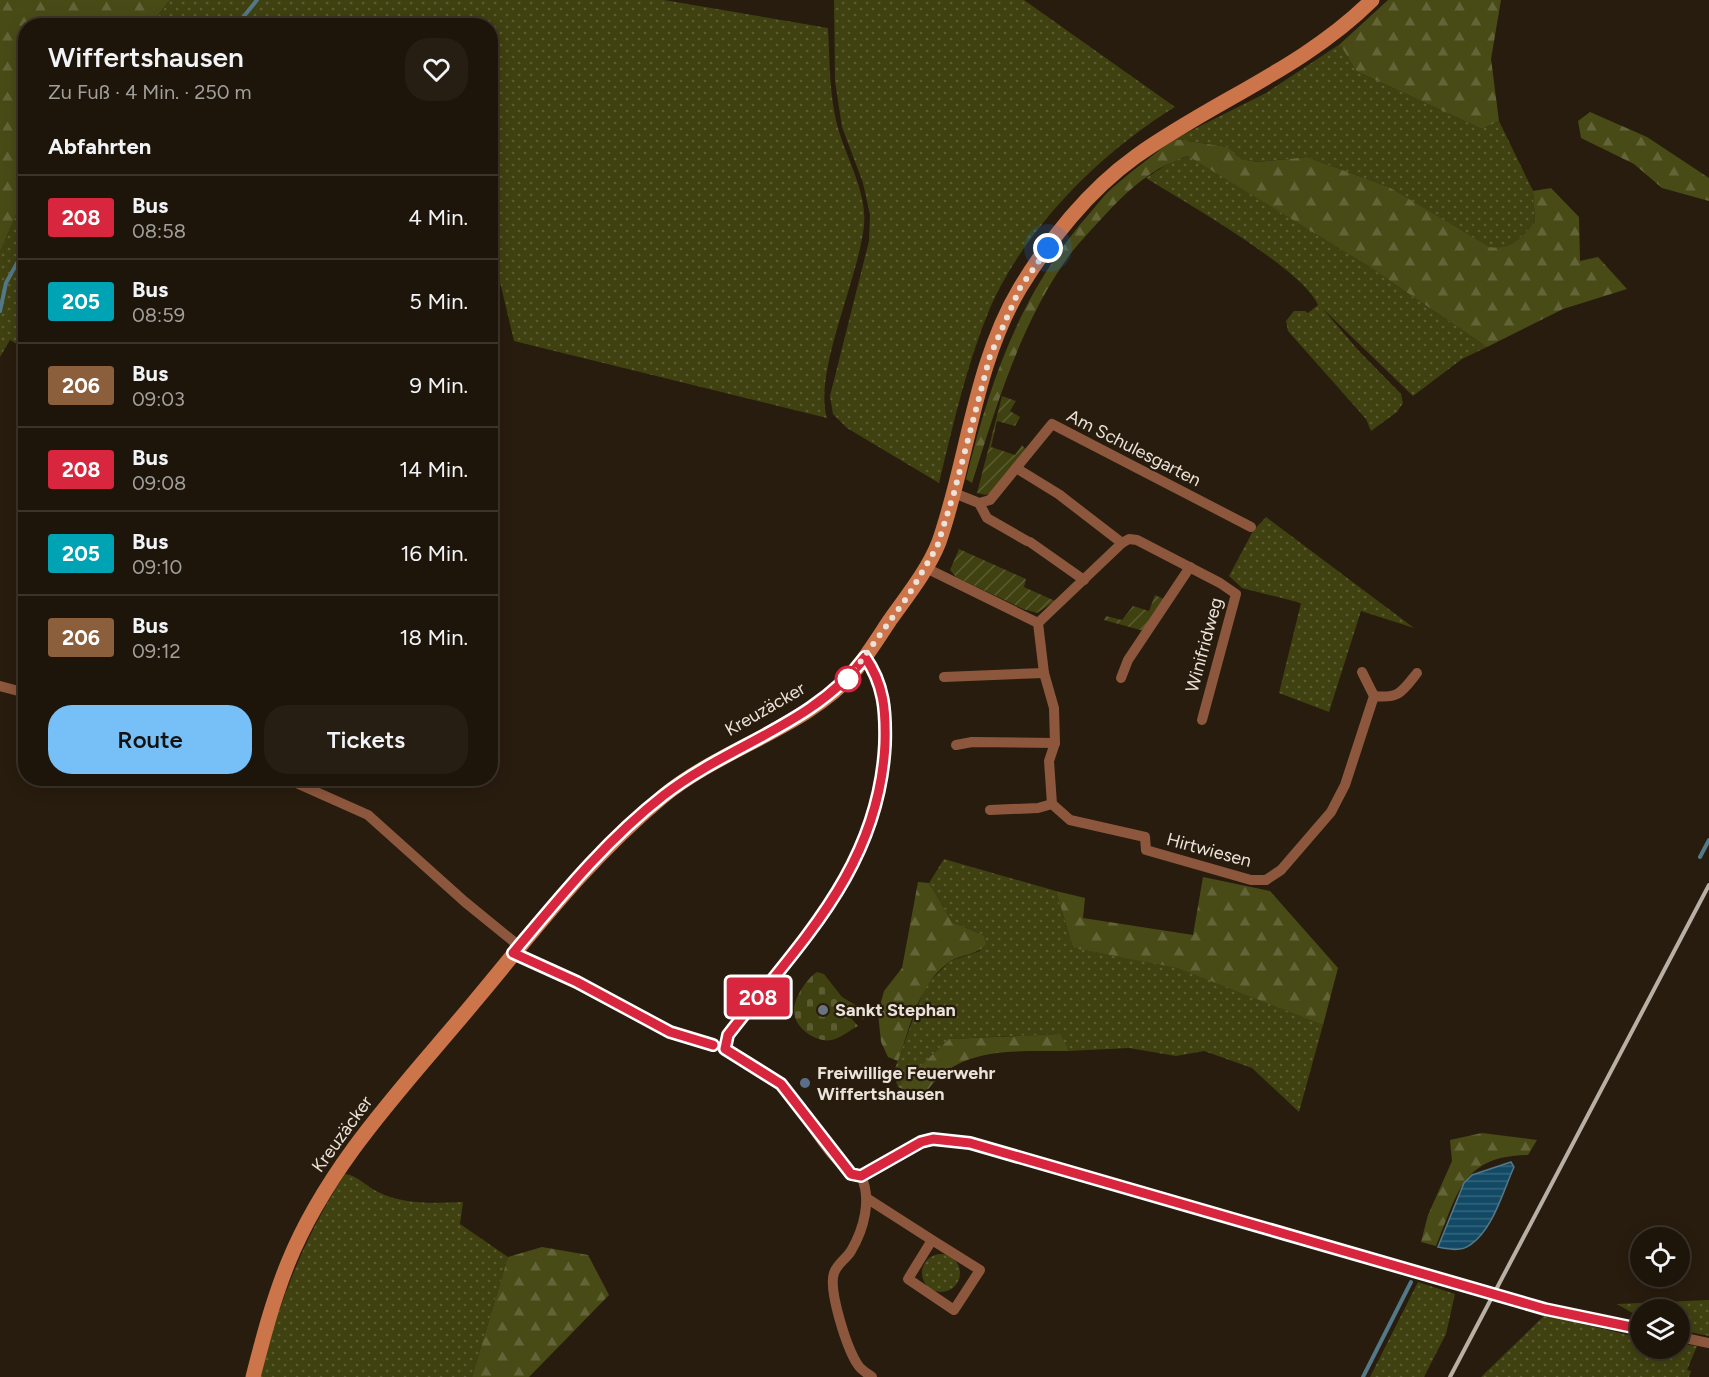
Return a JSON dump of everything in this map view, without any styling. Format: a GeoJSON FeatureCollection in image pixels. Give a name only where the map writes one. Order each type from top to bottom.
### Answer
{"type":"FeatureCollection","features":[{"type":"Feature","properties":{"kind":"street","name":"Kreuzäcker"},"geometry":{"type":"LineString","coordinates":[[253,1377],[272,1306],[289,1260],[321,1197],[417,1066],[473,1003],[516,949],[597,856],[662,796],[703,767],[802,714],[850,677],[865,657],[926,568],[937,547],[954,493],[990,356],[1020,288],[1068,221],[1101,185],[1155,143],[1291,63],[1372,0]]}},
{"type":"Feature","properties":{"kind":"street","name":"Am Schulesgarten"},"geometry":{"type":"LineString","coordinates":[[979,503],[995,495],[1052,424],[1251,527]]}},
{"type":"Feature","properties":{"kind":"street"},"geometry":{"type":"LineString","coordinates":[[1016,468],[1060,496],[1122,543],[1038,623]]}},
{"type":"Feature","properties":{"kind":"street"},"geometry":{"type":"LineString","coordinates":[[954,493],[979,503],[987,518],[1028,541],[1084,580]]}},
{"type":"Feature","properties":{"kind":"street","name":"Winifridweg"},"geometry":{"type":"LineString","coordinates":[[1122,543],[1129,539],[1137,540],[1236,594],[1202,720]]}},
{"type":"Feature","properties":{"kind":"street"},"geometry":{"type":"LineString","coordinates":[[1121,678],[1128,660],[1190,567]]}},
{"type":"Feature","properties":{"kind":"street"},"geometry":{"type":"LineString","coordinates":[[926,568],[1038,623]]}},
{"type":"Feature","properties":{"kind":"street"},"geometry":{"type":"LineString","coordinates":[[990,810],[1038,808],[1052,804],[1049,761],[1055,743],[1054,708],[1044,673],[1038,623]]}},
{"type":"Feature","properties":{"kind":"street"},"geometry":{"type":"LineString","coordinates":[[725,1049],[728,1035],[804,943],[842,888],[878,803],[883,777],[885,742],[881,683],[865,657]]}},
{"type":"Feature","properties":{"kind":"street"},"geometry":{"type":"LineString","coordinates":[[1362,672],[1374,696],[1390,698],[1402,692],[1417,673]]}},
{"type":"Feature","properties":{"kind":"street"},"geometry":{"type":"LineString","coordinates":[[944,677],[1044,673]]}},
{"type":"Feature","properties":{"kind":"street"},"geometry":{"type":"LineString","coordinates":[[0,686],[18,691]]}},
{"type":"Feature","properties":{"kind":"street","name":"Hirtwiesen"},"geometry":{"type":"LineString","coordinates":[[1052,804],[1070,820],[1145,837],[1146,850],[1251,880],[1266,880],[1281,870],[1331,812],[1345,785],[1374,696]]}},
{"type":"Feature","properties":{"kind":"street"},"geometry":{"type":"LineString","coordinates":[[956,745],[972,742],[1055,743]]}},
{"type":"Feature","properties":{"kind":"street"},"geometry":{"type":"LineString","coordinates":[[304,786],[368,815],[516,949],[670,1032],[725,1049],[781,1084],[839,1162],[851,1174],[861,1176],[921,1142],[933,1139],[970,1143],[1545,1309],[1630,1327]]}},
{"type":"Feature","properties":{"kind":"street"},"geometry":{"type":"LineString","coordinates":[[861,1176],[868,1199],[861,1228],[850,1252],[837,1266],[832,1284],[847,1341],[859,1366],[872,1377]]}},
{"type":"Feature","properties":{"kind":"street"},"geometry":{"type":"LineString","coordinates":[[868,1199],[980,1270],[954,1310],[908,1279],[932,1240]]}},
{"type":"Feature","properties":{"kind":"street"},"geometry":{"type":"LineString","coordinates":[[1690,1339],[1709,1343]]}},
{"type":"Feature","properties":{"kind":"green space"},"geometry":{"type":"Polygon","coordinates":[[[0,0],[170,0],[156,18],[18,18],[18,210],[0,252],[0,0]]]}},
{"type":"Feature","properties":{"kind":"green space"},"geometry":{"type":"Polygon","coordinates":[[[170,0],[664,0],[828,28],[830,78],[835,116],[859,188],[864,225],[826,376],[824,399],[827,418],[514,341],[498,274],[498,18],[157,18],[170,0]]]}},
{"type":"Feature","properties":{"kind":"green space"},"geometry":{"type":"Polygon","coordinates":[[[834,0],[1024,0],[1175,107],[1147,125],[1093,169],[1044,221],[1023,249],[990,308],[974,350],[939,483],[847,428],[833,414],[830,396],[869,241],[870,215],[863,183],[842,127],[835,81],[834,0]]]}},
{"type":"Feature","properties":{"kind":"green space"},"geometry":{"type":"Polygon","coordinates":[[[1388,0],[1501,0],[1491,59],[1499,121],[1482,129],[1356,71],[1340,44],[1388,0]]]}},
{"type":"Feature","properties":{"kind":"green space"},"geometry":{"type":"Polygon","coordinates":[[[1340,44],[1356,71],[1482,129],[1499,121],[1533,191],[1535,222],[1520,238],[1504,247],[1489,248],[1389,187],[1307,157],[1258,162],[1239,159],[1228,147],[1174,139],[1266,93],[1340,44]]]}},
{"type":"Feature","properties":{"kind":"green space"},"geometry":{"type":"Polygon","coordinates":[[[1590,112],[1647,137],[1709,178],[1709,201],[1662,188],[1634,164],[1581,138],[1578,121],[1590,112]]]}},
{"type":"Feature","properties":{"kind":"green space"},"geometry":{"type":"Polygon","coordinates":[[[1174,139],[1228,147],[1240,159],[1258,162],[1307,157],[1389,187],[1489,247],[1504,247],[1520,238],[1535,222],[1533,191],[1551,188],[1579,217],[1580,261],[1598,257],[1627,289],[1563,309],[1487,347],[1368,266],[1188,156],[1164,166],[1142,180],[1122,197],[1079,243],[1053,279],[1012,364],[972,483],[966,479],[975,442],[998,372],[1011,339],[1044,274],[1106,194],[1174,139]]]}},
{"type":"Feature","properties":{"kind":"green space"},"geometry":{"type":"Polygon","coordinates":[[[1189,156],[1368,266],[1487,347],[1462,359],[1413,396],[1323,309],[1358,350],[1401,394],[1403,403],[1397,412],[1371,431],[1366,419],[1288,331],[1286,321],[1294,311],[1308,313],[1318,305],[1308,290],[1241,237],[1146,178],[1172,161],[1189,156]]]}},
{"type":"Feature","properties":{"kind":"green space"},"geometry":{"type":"Polygon","coordinates":[[[18,210],[18,345],[10,340],[0,357],[0,252],[18,210]]]}},
{"type":"Feature","properties":{"kind":"green space"},"geometry":{"type":"Polygon","coordinates":[[[1002,396],[1016,401],[1010,411],[1020,417],[1015,426],[997,421],[991,447],[1015,455],[1022,445],[1026,450],[994,491],[986,495],[977,493],[1002,396]]]}},
{"type":"Feature","properties":{"kind":"green space"},"geometry":{"type":"Polygon","coordinates":[[[1266,517],[1414,628],[1361,611],[1329,712],[1279,693],[1301,603],[1242,588],[1229,576],[1253,531],[1266,517]]]}},
{"type":"Feature","properties":{"kind":"green space"},"geometry":{"type":"Polygon","coordinates":[[[959,549],[1026,579],[1024,587],[1055,601],[1037,613],[1023,609],[956,577],[950,570],[959,549]]]}},
{"type":"Feature","properties":{"kind":"green space"},"geometry":{"type":"Polygon","coordinates":[[[1155,595],[1166,600],[1144,631],[1104,620],[1106,616],[1122,620],[1133,606],[1149,611],[1155,595]]]}},
{"type":"Feature","properties":{"kind":"green space"},"geometry":{"type":"Polygon","coordinates":[[[944,859],[1056,891],[1073,948],[1178,967],[1323,1025],[1299,1112],[1252,1068],[1204,1051],[1176,1056],[1129,1048],[1069,1051],[1059,1034],[949,1039],[898,1087],[893,1074],[925,986],[950,961],[980,951],[983,935],[952,922],[929,883],[944,859]]]}},
{"type":"Feature","properties":{"kind":"green space"},"geometry":{"type":"Polygon","coordinates":[[[1203,877],[1270,891],[1338,968],[1323,1025],[1178,968],[1073,948],[1056,891],[1085,898],[1083,918],[1193,935],[1203,877]]]}},
{"type":"Feature","properties":{"kind":"green space"},"geometry":{"type":"Polygon","coordinates":[[[918,882],[929,883],[952,922],[983,935],[986,944],[978,951],[949,962],[929,983],[916,1007],[898,1061],[888,1057],[881,1042],[878,1013],[884,991],[902,968],[918,882]]]}},
{"type":"Feature","properties":{"kind":"green space"},"geometry":{"type":"Polygon","coordinates":[[[817,972],[824,974],[842,997],[862,1009],[860,1012],[864,1017],[863,1020],[856,1011],[850,1017],[858,1026],[832,1040],[820,1039],[808,1034],[795,1018],[794,1007],[798,995],[817,972]]]}},
{"type":"Feature","properties":{"kind":"green space"},"geometry":{"type":"Polygon","coordinates":[[[1060,1034],[1069,1051],[1007,1052],[969,1059],[936,1080],[923,1097],[898,1087],[949,1039],[1060,1034]]]}},
{"type":"Feature","properties":{"kind":"green space"},"geometry":{"type":"Polygon","coordinates":[[[1482,1133],[1537,1140],[1528,1155],[1506,1157],[1488,1162],[1475,1171],[1465,1181],[1457,1195],[1436,1246],[1421,1242],[1428,1215],[1452,1161],[1450,1140],[1482,1133]]]}},
{"type":"Feature","properties":{"kind":"green space"},"geometry":{"type":"Polygon","coordinates":[[[345,1174],[378,1192],[398,1199],[420,1202],[463,1202],[460,1224],[508,1257],[472,1377],[259,1377],[284,1297],[304,1247],[345,1174]]]}},
{"type":"Feature","properties":{"kind":"green space"},"geometry":{"type":"Polygon","coordinates":[[[542,1247],[588,1255],[609,1295],[529,1377],[472,1377],[508,1257],[542,1247]]]}},
{"type":"Feature","properties":{"kind":"green space"},"geometry":{"type":"Polygon","coordinates":[[[941,1254],[948,1255],[954,1260],[959,1266],[959,1280],[954,1286],[948,1291],[941,1292],[934,1291],[928,1286],[923,1280],[922,1273],[923,1266],[928,1260],[934,1255],[941,1254]]]}},
{"type":"Feature","properties":{"kind":"green space"},"geometry":{"type":"Polygon","coordinates":[[[1418,1282],[1455,1294],[1446,1334],[1424,1377],[1370,1377],[1418,1282]]]}},
{"type":"Feature","properties":{"kind":"green space"},"geometry":{"type":"Polygon","coordinates":[[[1709,1300],[1709,1336],[1690,1332],[1690,1301],[1709,1300]]]}},
{"type":"Feature","properties":{"kind":"green space"},"geometry":{"type":"Polygon","coordinates":[[[1630,1303],[1630,1312],[1617,1304],[1630,1303]]]}},
{"type":"Feature","properties":{"kind":"green space"},"geometry":{"type":"Polygon","coordinates":[[[1545,1315],[1630,1335],[1630,1359],[1690,1359],[1690,1345],[1697,1346],[1687,1370],[1691,1371],[1689,1377],[1481,1377],[1545,1315]]]}},
{"type":"Feature","properties":{"kind":"water"},"geometry":{"type":"Polygon","coordinates":[[[1511,1162],[1514,1167],[1485,1230],[1463,1249],[1438,1247],[1464,1183],[1472,1175],[1511,1162]]]}},
{"type":"Feature","properties":{"kind":"waterway"},"geometry":{"type":"LineString","coordinates":[[242,18],[257,0]]}},
{"type":"Feature","properties":{"kind":"waterway"},"geometry":{"type":"LineString","coordinates":[[0,311],[6,283],[18,261]]}},
{"type":"Feature","properties":{"kind":"waterway"},"geometry":{"type":"LineString","coordinates":[[1700,857],[1709,840]]}},
{"type":"Feature","properties":{"kind":"waterway"},"geometry":{"type":"LineString","coordinates":[[1363,1377],[1411,1282]]}},
{"type":"Feature","properties":{"kind":"railway"},"geometry":{"type":"LineString","coordinates":[[1450,1377],[1709,885]]}},
{"type":"Feature","properties":{"kind":"bus line","name":"208"},"geometry":{"type":"LineString","coordinates":[[713,1045],[670,1032],[597,992],[513,953],[556,900],[597,856],[662,796],[703,767],[802,714],[850,677],[865,657],[881,683],[885,730],[883,777],[878,803],[842,888],[804,943],[728,1035],[725,1049],[769,1074],[781,1084],[839,1162],[851,1174],[861,1176],[921,1142],[933,1139],[970,1143],[1545,1309],[1630,1327]]}},
{"type":"Feature","properties":{"kind":"place","name":"Sankt Stephan"},"geometry":{"type":"Point","coordinates":[823,1010]}},
{"type":"Feature","properties":{"kind":"place","name":"Freiwillige Feuerwehr Wiffertshausen"},"geometry":{"type":"Point","coordinates":[805,1083]}},
{"type":"Feature","properties":{"kind":"route"},"geometry":{"type":"LineString","coordinates":[[848,679],[908,596],[937,547],[954,493],[990,356],[1020,288],[1048,248]]}}]}
